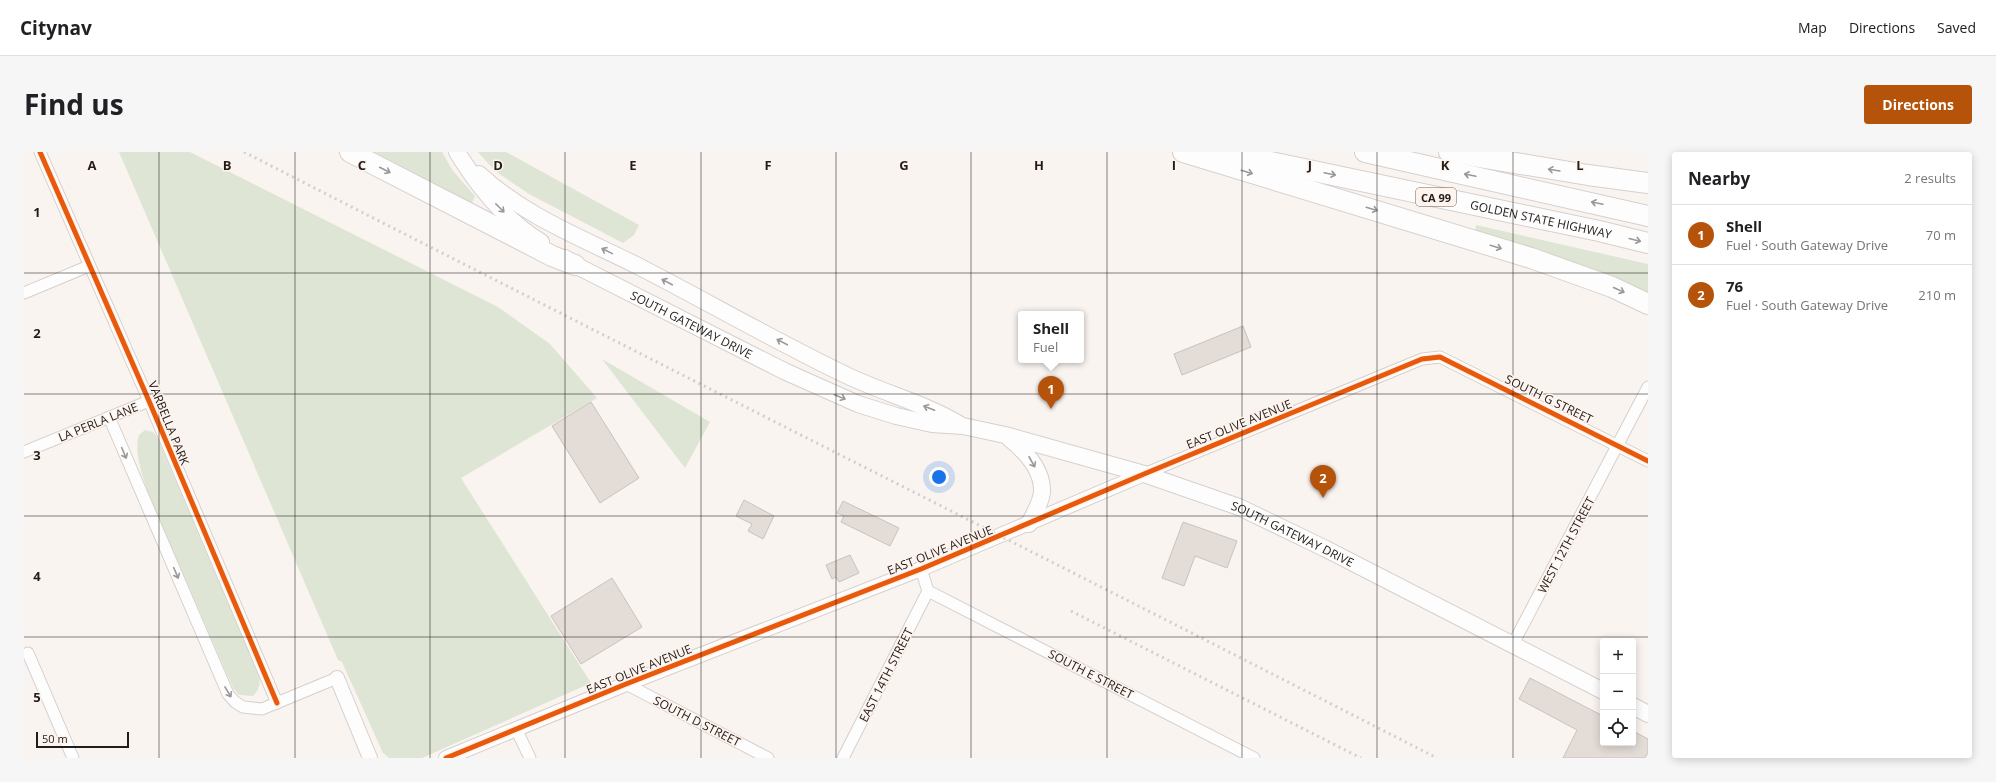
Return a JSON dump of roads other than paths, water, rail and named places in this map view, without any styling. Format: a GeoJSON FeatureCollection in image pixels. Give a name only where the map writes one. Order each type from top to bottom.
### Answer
{"type":"FeatureCollection","features":[{"type":"Feature","properties":{"kind":"highway"},"geometry":{"type":"LineString","coordinates":[[350,152],[552,256],[575,265]]}},
{"type":"Feature","properties":{"kind":"highway"},"geometry":{"type":"LineString","coordinates":[[1183,152],[1531,258],[1612,286],[1648,304]]}},
{"type":"Feature","properties":{"kind":"highway","name":"GOLDEN STATE HIGHWAY"},"geometry":{"type":"LineString","coordinates":[[1223,152],[1592,229],[1648,243]]}},
{"type":"Feature","properties":{"kind":"highway","name":"CA 99"},"geometry":{"type":"LineString","coordinates":[[1365,152],[1648,216]]}},
{"type":"Feature","properties":{"kind":"highway"},"geometry":{"type":"LineString","coordinates":[[1449,152],[1588,175],[1648,183]]}},
{"type":"Feature","properties":{"kind":"main road","name":"SOUTH GATEWAY DRIVE"},"geometry":{"type":"LineString","coordinates":[[458,154],[481,188],[515,223],[575,265],[784,371],[858,404],[896,416],[932,424],[963,426],[1005,435],[1144,474],[1238,507],[1284,527],[1600,689]]}},
{"type":"Feature","properties":{"kind":"main road","name":"SOUTH GATEWAY DRIVE"},"geometry":{"type":"LineString","coordinates":[[458,154],[488,182],[523,208],[838,372],[893,396],[940,413],[963,426]]}},
{"type":"Feature","properties":{"kind":"main road"},"geometry":{"type":"LineString","coordinates":[[630,293],[642,269]]}},
{"type":"Feature","properties":{"kind":"main road"},"geometry":{"type":"LineString","coordinates":[[1005,435],[1028,455],[1041,482],[1042,492],[1040,501],[1029,524]]}},
{"type":"Feature","properties":{"kind":"main road"},"geometry":{"type":"LineString","coordinates":[[1636,708],[1648,714]]}},
{"type":"Feature","properties":{"kind":"street","name":"VARBELLA PARK"},"geometry":{"type":"LineString","coordinates":[[40,152],[149,401],[277,704]]}},
{"type":"Feature","properties":{"kind":"street"},"geometry":{"type":"LineString","coordinates":[[24,293],[89,266]]}},
{"type":"Feature","properties":{"kind":"street","name":"SOUTH G STREET"},"geometry":{"type":"LineString","coordinates":[[1440,357],[1648,461]]}},
{"type":"Feature","properties":{"kind":"street","name":"EAST OLIVE AVENUE"},"geometry":{"type":"LineString","coordinates":[[446,758],[626,684],[921,569],[1144,474],[1422,359],[1440,357]]}},
{"type":"Feature","properties":{"kind":"street","name":"WEST 12TH STREET"},"geometry":{"type":"LineString","coordinates":[[1513,644],[1648,387]]}},
{"type":"Feature","properties":{"kind":"street","name":"LA PERLA LANE"},"geometry":{"type":"LineString","coordinates":[[24,452],[149,401]]}},
{"type":"Feature","properties":{"kind":"street"},"geometry":{"type":"LineString","coordinates":[[109,417],[228,694],[235,702],[243,707],[262,709],[336,678],[370,758]]}},
{"type":"Feature","properties":{"kind":"street"},"geometry":{"type":"LineString","coordinates":[[921,569],[928,591]]}},
{"type":"Feature","properties":{"kind":"street","name":"EAST 14TH STREET"},"geometry":{"type":"LineString","coordinates":[[843,758],[928,591]]}},
{"type":"Feature","properties":{"kind":"street","name":"SOUTH E STREET"},"geometry":{"type":"LineString","coordinates":[[928,591],[1254,758]]}},
{"type":"Feature","properties":{"kind":"street"},"geometry":{"type":"LineString","coordinates":[[28,653],[73,758]]}},
{"type":"Feature","properties":{"kind":"street","name":"SOUTH D STREET"},"geometry":{"type":"LineString","coordinates":[[626,684],[768,758]]}},
{"type":"Feature","properties":{"kind":"street"},"geometry":{"type":"LineString","coordinates":[[516,729],[530,758]]}},
{"type":"Feature","properties":{"kind":"railway"},"geometry":{"type":"LineString","coordinates":[[244,152],[1437,758]]}},
{"type":"Feature","properties":{"kind":"railway"},"geometry":{"type":"LineString","coordinates":[[1071,611],[1361,758]]}},
{"type":"Feature","properties":{"kind":"place","name":"Shell"},"geometry":{"type":"Point","coordinates":[1051,409]}},
{"type":"Feature","properties":{"kind":"place","name":"76"},"geometry":{"type":"Point","coordinates":[1323,498]}}]}
